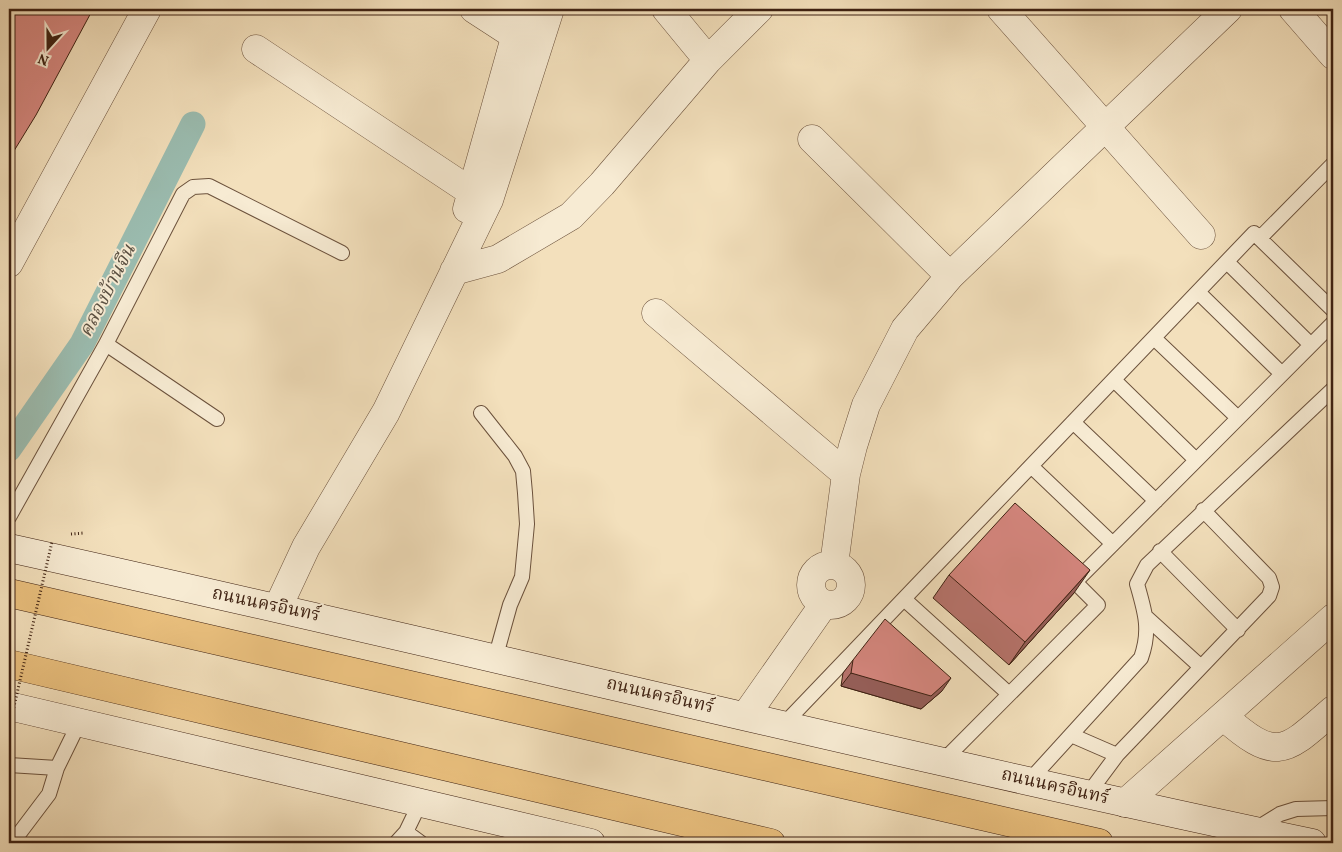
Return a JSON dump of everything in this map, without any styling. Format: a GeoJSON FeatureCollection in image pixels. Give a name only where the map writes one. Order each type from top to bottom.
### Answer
{"type":"FeatureCollection","features":[{"type":"Feature","properties":{"kind":"main road"},"geometry":{"type":"LineString","coordinates":[[9,593],[1098,843]]}},
{"type":"Feature","properties":{"kind":"main road"},"geometry":{"type":"LineString","coordinates":[[9,664],[771,843]]}},
{"type":"Feature","properties":{"kind":"street"},"geometry":{"type":"LineString","coordinates":[[9,263],[147,9]]}},
{"type":"Feature","properties":{"kind":"street"},"geometry":{"type":"LineString","coordinates":[[474,9],[514,35],[540,44]]}},
{"type":"Feature","properties":{"kind":"street"},"geometry":{"type":"LineString","coordinates":[[479,195],[514,35],[524,9]]}},
{"type":"Feature","properties":{"kind":"street"},"geometry":{"type":"LineString","coordinates":[[278,607],[306,547],[386,412],[454,271],[479,195],[540,44],[550,9]]}},
{"type":"Feature","properties":{"kind":"street"},"geometry":{"type":"LineString","coordinates":[[666,9],[708,60]]}},
{"type":"Feature","properties":{"kind":"street"},"geometry":{"type":"LineString","coordinates":[[454,271],[498,259],[572,216],[602,184],[708,60],[758,9]]}},
{"type":"Feature","properties":{"kind":"street"},"geometry":{"type":"LineString","coordinates":[[1001,9],[1201,235]]}},
{"type":"Feature","properties":{"kind":"street"},"geometry":{"type":"LineString","coordinates":[[746,715],[824,604],[813,594],[811,580],[820,568],[834,565],[846,474],[866,405],[905,329],[950,276],[1107,128],[1228,9]]}},
{"type":"Feature","properties":{"kind":"street"},"geometry":{"type":"LineString","coordinates":[[1293,9],[1333,55]]}},
{"type":"Feature","properties":{"kind":"street"},"geometry":{"type":"LineString","coordinates":[[256,49],[479,195]]}},
{"type":"Feature","properties":{"kind":"street"},"geometry":{"type":"LineString","coordinates":[[812,139],[950,276]]}},
{"type":"Feature","properties":{"kind":"street"},"geometry":{"type":"LineString","coordinates":[[656,313],[846,474]]}},
{"type":"Feature","properties":{"kind":"street","name":"ถนนนครอินทร์"},"geometry":{"type":"LineString","coordinates":[[9,548],[278,607],[495,659],[1125,803],[1312,843]]}},
{"type":"Feature","properties":{"kind":"street"},"geometry":{"type":"LineString","coordinates":[[1125,803],[1333,618]]}},
{"type":"Feature","properties":{"kind":"street"},"geometry":{"type":"LineString","coordinates":[[9,706],[80,721],[591,843]]}},
{"type":"Feature","properties":{"kind":"street"},"geometry":{"type":"LineString","coordinates":[[1224,716],[1242,732],[1273,748],[1287,747],[1301,738],[1333,710]]}},
{"type":"Feature","properties":{"kind":"lane"},"geometry":{"type":"LineString","coordinates":[[1260,238],[1333,164]]}},
{"type":"Feature","properties":{"kind":"lane"},"geometry":{"type":"LineString","coordinates":[[9,517],[106,344],[183,194],[193,187],[209,186],[342,254]]}},
{"type":"Feature","properties":{"kind":"lane"},"geometry":{"type":"LineString","coordinates":[[784,724],[1254,233],[1333,310]]}},
{"type":"Feature","properties":{"kind":"lane"},"geometry":{"type":"LineString","coordinates":[[1227,262],[1311,345]]}},
{"type":"Feature","properties":{"kind":"lane"},"geometry":{"type":"LineString","coordinates":[[1198,292],[1282,374]]}},
{"type":"Feature","properties":{"kind":"lane"},"geometry":{"type":"LineString","coordinates":[[943,761],[1098,604],[1075,582],[1333,323]]}},
{"type":"Feature","properties":{"kind":"lane"},"geometry":{"type":"LineString","coordinates":[[1154,338],[1238,418]]}},
{"type":"Feature","properties":{"kind":"lane"},"geometry":{"type":"LineString","coordinates":[[106,344],[217,419]]}},
{"type":"Feature","properties":{"kind":"lane"},"geometry":{"type":"LineString","coordinates":[[1114,380],[1196,460]]}},
{"type":"Feature","properties":{"kind":"lane"},"geometry":{"type":"LineString","coordinates":[[1029,781],[1141,658],[1147,640],[1146,617],[1137,584],[1147,565],[1202,510],[1333,389]]}},
{"type":"Feature","properties":{"kind":"lane"},"geometry":{"type":"LineString","coordinates":[[481,413],[515,456],[522,471],[527,524],[522,577],[510,606],[495,659]]}},
{"type":"Feature","properties":{"kind":"lane"},"geometry":{"type":"LineString","coordinates":[[1073,422],[1156,501]]}},
{"type":"Feature","properties":{"kind":"lane"},"geometry":{"type":"LineString","coordinates":[[1031,466],[1113,544]]}},
{"type":"Feature","properties":{"kind":"lane"},"geometry":{"type":"LineString","coordinates":[[1088,794],[1117,755],[1269,596],[1272,587],[1263,571],[1202,510]]}},
{"type":"Feature","properties":{"kind":"lane"},"geometry":{"type":"LineString","coordinates":[[1160,551],[1238,630]]}},
{"type":"Feature","properties":{"kind":"lane"},"geometry":{"type":"LineString","coordinates":[[904,599],[1010,694]]}},
{"type":"Feature","properties":{"kind":"lane"},"geometry":{"type":"LineString","coordinates":[[1146,617],[1200,667]]}},
{"type":"Feature","properties":{"kind":"lane"},"geometry":{"type":"LineString","coordinates":[[12,843],[48,794],[57,768],[80,721]]}},
{"type":"Feature","properties":{"kind":"lane"},"geometry":{"type":"LineString","coordinates":[[1071,735],[1117,755]]}},
{"type":"Feature","properties":{"kind":"lane"},"geometry":{"type":"LineString","coordinates":[[9,766],[57,768]]}},
{"type":"Feature","properties":{"kind":"lane"},"geometry":{"type":"LineString","coordinates":[[396,843],[406,832],[420,803]]}},
{"type":"Feature","properties":{"kind":"lane"},"geometry":{"type":"LineString","coordinates":[[1253,831],[1280,814],[1296,809],[1333,808]]}},
{"type":"Feature","properties":{"kind":"lane"},"geometry":{"type":"LineString","coordinates":[[406,832],[421,843]]}},
{"type":"Feature","properties":{"kind":"path"},"geometry":{"type":"LineString","coordinates":[[9,728],[52,542]]}},
{"type":"Feature","properties":{"kind":"building"},"geometry":{"type":"Polygon","coordinates":[[[9,9],[93,9],[36,115],[9,159],[9,9]]]}},
{"type":"Feature","properties":{"kind":"building"},"geometry":{"type":"Polygon","coordinates":[[[1015,503],[1090,570],[1025,642],[949,575],[1015,503]]]}},
{"type":"Feature","properties":{"kind":"building"},"geometry":{"type":"Polygon","coordinates":[[[885,619],[951,678],[931,696],[851,673],[853,660],[885,619]]]}},
{"type":"Feature","properties":{"kind":"waterway","name":"คลองบ้านจีน"},"geometry":{"type":"LineString","coordinates":[[9,449],[82,344],[193,124]]}}]}
